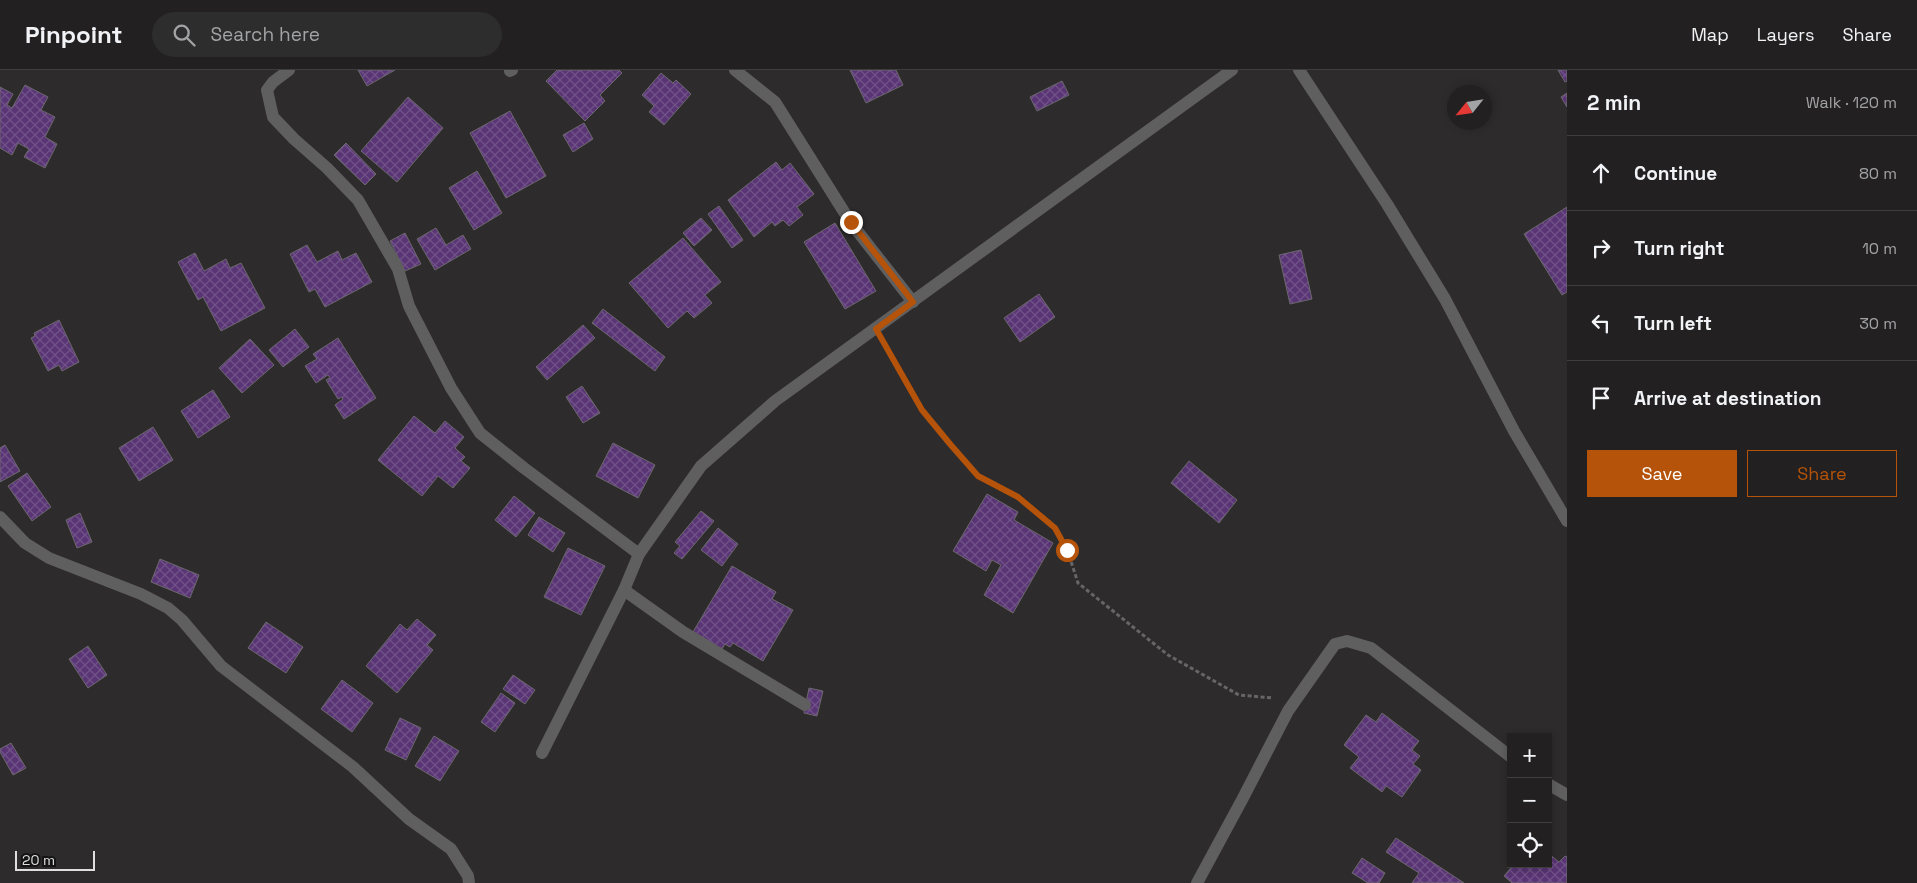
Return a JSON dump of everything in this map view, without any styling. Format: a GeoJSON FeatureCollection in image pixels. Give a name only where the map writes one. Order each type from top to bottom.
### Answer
{"type":"FeatureCollection","features":[{"type":"Feature","properties":{"kind":"street"},"geometry":{"type":"LineString","coordinates":[[289,70],[273,82],[267,90],[273,117],[328,168],[358,200],[398,269],[409,306],[451,388],[480,433],[639,554]]}},
{"type":"Feature","properties":{"kind":"street"},"geometry":{"type":"LineString","coordinates":[[735,70],[775,102],[851,222],[913,302]]}},
{"type":"Feature","properties":{"kind":"street"},"geometry":{"type":"LineString","coordinates":[[542,753],[624,590],[639,554],[701,466],[776,401],[1232,70]]}},
{"type":"Feature","properties":{"kind":"street"},"geometry":{"type":"LineString","coordinates":[[1299,70],[1387,204],[1446,299],[1514,431],[1567,521]]}},
{"type":"Feature","properties":{"kind":"street"},"geometry":{"type":"LineString","coordinates":[[0,517],[25,543],[49,558],[141,594],[168,608],[182,620],[221,666],[353,767],[409,818],[451,849],[468,876],[469,883]]}},
{"type":"Feature","properties":{"kind":"street"},"geometry":{"type":"LineString","coordinates":[[624,590],[684,632],[805,705]]}},
{"type":"Feature","properties":{"kind":"street"},"geometry":{"type":"LineString","coordinates":[[1197,883],[1288,711],[1334,644],[1346,641],[1357,642],[1371,648],[1507,754]]}},
{"type":"Feature","properties":{"kind":"street"},"geometry":{"type":"LineString","coordinates":[[1552,786],[1567,795]]}},
{"type":"Feature","properties":{"kind":"path"},"geometry":{"type":"LineString","coordinates":[[876,329],[922,410],[978,476],[1018,497],[1055,528],[1067,550],[1078,583],[1168,655],[1239,695],[1273,698],[1299,695]]}},
{"type":"Feature","properties":{"kind":"building"},"geometry":{"type":"Polygon","coordinates":[[[358,70],[395,70],[367,86],[358,70]]]}},
{"type":"Feature","properties":{"kind":"building"},"geometry":{"type":"Polygon","coordinates":[[[557,70],[619,70],[622,73],[600,95],[605,101],[585,121],[546,81],[557,70]]]}},
{"type":"Feature","properties":{"kind":"building"},"geometry":{"type":"Polygon","coordinates":[[[850,70],[896,70],[903,85],[866,103],[850,70]]]}},
{"type":"Feature","properties":{"kind":"building"},"geometry":{"type":"Polygon","coordinates":[[[1558,70],[1567,70],[1567,81],[1565,82],[1558,70]]]}},
{"type":"Feature","properties":{"kind":"building"},"geometry":{"type":"Polygon","coordinates":[[[661,73],[673,83],[676,80],[691,94],[664,125],[649,112],[654,106],[642,95],[661,73]]]}},
{"type":"Feature","properties":{"kind":"building"},"geometry":{"type":"Polygon","coordinates":[[[1062,81],[1069,95],[1037,111],[1030,97],[1062,81]]]}},
{"type":"Feature","properties":{"kind":"building"},"geometry":{"type":"Polygon","coordinates":[[[25,85],[48,97],[41,110],[55,117],[45,137],[57,144],[45,168],[24,157],[29,149],[18,143],[12,155],[0,148],[0,87],[13,94],[7,105],[12,108],[25,85]]]}},
{"type":"Feature","properties":{"kind":"building"},"geometry":{"type":"Polygon","coordinates":[[[1567,93],[1567,107],[1561,97],[1567,93]]]}},
{"type":"Feature","properties":{"kind":"building"},"geometry":{"type":"Polygon","coordinates":[[[408,97],[443,128],[397,182],[361,151],[408,97]]]}},
{"type":"Feature","properties":{"kind":"building"},"geometry":{"type":"Polygon","coordinates":[[[510,111],[546,176],[506,198],[470,133],[510,111]]]}},
{"type":"Feature","properties":{"kind":"building"},"geometry":{"type":"Polygon","coordinates":[[[584,123],[593,139],[573,152],[563,135],[584,123]]]}},
{"type":"Feature","properties":{"kind":"building"},"geometry":{"type":"Polygon","coordinates":[[[346,143],[376,174],[365,185],[334,155],[346,143]]]}},
{"type":"Feature","properties":{"kind":"building"},"geometry":{"type":"Polygon","coordinates":[[[776,162],[782,170],[790,163],[814,194],[797,207],[803,215],[789,226],[783,220],[775,226],[772,222],[754,237],[728,200],[776,162]]]}},
{"type":"Feature","properties":{"kind":"building"},"geometry":{"type":"Polygon","coordinates":[[[477,171],[502,213],[474,230],[449,188],[477,171]]]}},
{"type":"Feature","properties":{"kind":"building"},"geometry":{"type":"Polygon","coordinates":[[[719,206],[743,240],[732,248],[708,214],[719,206]]]}},
{"type":"Feature","properties":{"kind":"building"},"geometry":{"type":"Polygon","coordinates":[[[1567,207],[1567,292],[1562,295],[1524,234],[1567,207]]]}},
{"type":"Feature","properties":{"kind":"building"},"geometry":{"type":"Polygon","coordinates":[[[701,218],[712,230],[694,246],[683,233],[701,218]]]}},
{"type":"Feature","properties":{"kind":"building"},"geometry":{"type":"Polygon","coordinates":[[[835,223],[876,291],[845,309],[804,242],[835,223]]]}},
{"type":"Feature","properties":{"kind":"building"},"geometry":{"type":"Polygon","coordinates":[[[436,228],[446,245],[463,235],[471,249],[435,270],[417,239],[436,228]]]}},
{"type":"Feature","properties":{"kind":"building"},"geometry":{"type":"Polygon","coordinates":[[[405,233],[421,264],[405,271],[390,241],[405,233]]]}},
{"type":"Feature","properties":{"kind":"building"},"geometry":{"type":"Polygon","coordinates":[[[683,238],[721,282],[705,295],[712,303],[694,318],[687,311],[668,328],[629,283],[683,238]]]}},
{"type":"Feature","properties":{"kind":"building"},"geometry":{"type":"Polygon","coordinates":[[[307,245],[317,262],[338,251],[342,260],[356,253],[372,282],[325,307],[315,289],[309,292],[290,254],[307,245]]]}},
{"type":"Feature","properties":{"kind":"building"},"geometry":{"type":"Polygon","coordinates":[[[1301,250],[1312,299],[1290,304],[1279,255],[1301,250]]]}},
{"type":"Feature","properties":{"kind":"building"},"geometry":{"type":"Polygon","coordinates":[[[195,253],[204,271],[226,259],[230,268],[241,263],[265,308],[221,331],[203,297],[198,300],[178,262],[195,253]]]}},
{"type":"Feature","properties":{"kind":"building"},"geometry":{"type":"Polygon","coordinates":[[[1039,294],[1055,317],[1020,342],[1004,318],[1039,294]]]}},
{"type":"Feature","properties":{"kind":"building"},"geometry":{"type":"Polygon","coordinates":[[[603,309],[665,357],[655,371],[592,323],[603,309]]]}},
{"type":"Feature","properties":{"kind":"building"},"geometry":{"type":"Polygon","coordinates":[[[59,320],[79,362],[62,371],[59,365],[48,371],[31,338],[35,336],[34,333],[59,320]]]}},
{"type":"Feature","properties":{"kind":"building"},"geometry":{"type":"Polygon","coordinates":[[[583,325],[595,338],[547,380],[536,367],[583,325]]]}},
{"type":"Feature","properties":{"kind":"building"},"geometry":{"type":"Polygon","coordinates":[[[295,329],[309,347],[283,367],[269,350],[295,329]]]}},
{"type":"Feature","properties":{"kind":"building"},"geometry":{"type":"Polygon","coordinates":[[[338,338],[376,398],[344,419],[335,405],[343,399],[342,397],[338,399],[326,380],[330,378],[328,375],[316,383],[305,366],[317,359],[313,354],[338,338]]]}},
{"type":"Feature","properties":{"kind":"building"},"geometry":{"type":"Polygon","coordinates":[[[250,339],[274,365],[242,393],[219,368],[250,339]]]}},
{"type":"Feature","properties":{"kind":"building"},"geometry":{"type":"Polygon","coordinates":[[[582,386],[600,413],[583,423],[566,397],[582,386]]]}},
{"type":"Feature","properties":{"kind":"building"},"geometry":{"type":"Polygon","coordinates":[[[213,390],[230,417],[198,438],[181,411],[213,390]]]}},
{"type":"Feature","properties":{"kind":"building"},"geometry":{"type":"Polygon","coordinates":[[[414,416],[435,433],[445,421],[464,437],[455,448],[465,457],[461,461],[470,468],[453,488],[438,476],[422,496],[378,460],[414,416]]]}},
{"type":"Feature","properties":{"kind":"building"},"geometry":{"type":"Polygon","coordinates":[[[153,427],[173,460],[139,481],[119,448],[153,427]]]}},
{"type":"Feature","properties":{"kind":"building"},"geometry":{"type":"Polygon","coordinates":[[[613,443],[655,465],[638,498],[596,476],[613,443]]]}},
{"type":"Feature","properties":{"kind":"building"},"geometry":{"type":"Polygon","coordinates":[[[5,445],[20,471],[0,482],[0,448],[5,445]]]}},
{"type":"Feature","properties":{"kind":"building"},"geometry":{"type":"Polygon","coordinates":[[[1189,461],[1237,500],[1219,523],[1171,483],[1189,461]]]}},
{"type":"Feature","properties":{"kind":"building"},"geometry":{"type":"Polygon","coordinates":[[[27,473],[51,507],[32,521],[8,486],[27,473]]]}},
{"type":"Feature","properties":{"kind":"building"},"geometry":{"type":"Polygon","coordinates":[[[987,494],[1018,512],[1014,520],[1053,543],[1013,613],[984,595],[1001,565],[992,560],[986,571],[953,551],[987,494]]]}},
{"type":"Feature","properties":{"kind":"building"},"geometry":{"type":"Polygon","coordinates":[[[514,496],[535,513],[516,537],[495,520],[514,496]]]}},
{"type":"Feature","properties":{"kind":"building"},"geometry":{"type":"Polygon","coordinates":[[[701,511],[714,521],[682,559],[674,553],[680,546],[675,542],[701,511]]]}},
{"type":"Feature","properties":{"kind":"building"},"geometry":{"type":"Polygon","coordinates":[[[80,513],[92,542],[77,548],[66,520],[80,513]]]}},
{"type":"Feature","properties":{"kind":"building"},"geometry":{"type":"Polygon","coordinates":[[[539,517],[565,533],[553,552],[528,535],[539,517]]]}},
{"type":"Feature","properties":{"kind":"building"},"geometry":{"type":"Polygon","coordinates":[[[718,528],[738,544],[722,566],[701,550],[718,528]]]}},
{"type":"Feature","properties":{"kind":"building"},"geometry":{"type":"Polygon","coordinates":[[[568,548],[605,566],[581,615],[544,597],[568,548]]]}},
{"type":"Feature","properties":{"kind":"building"},"geometry":{"type":"Polygon","coordinates":[[[160,559],[199,575],[190,598],[151,582],[160,559]]]}},
{"type":"Feature","properties":{"kind":"building"},"geometry":{"type":"Polygon","coordinates":[[[732,566],[776,592],[772,599],[793,610],[763,661],[733,643],[730,647],[725,644],[722,649],[693,632],[732,566]]]}},
{"type":"Feature","properties":{"kind":"building"},"geometry":{"type":"Polygon","coordinates":[[[417,619],[436,635],[427,645],[433,650],[397,693],[366,666],[400,624],[407,630],[417,619]]]}},
{"type":"Feature","properties":{"kind":"building"},"geometry":{"type":"Polygon","coordinates":[[[266,622],[303,647],[286,673],[248,648],[266,622]]]}},
{"type":"Feature","properties":{"kind":"building"},"geometry":{"type":"Polygon","coordinates":[[[88,646],[107,675],[88,688],[69,659],[88,646]]]}},
{"type":"Feature","properties":{"kind":"building"},"geometry":{"type":"Polygon","coordinates":[[[513,675],[535,690],[525,704],[503,689],[513,675]]]}},
{"type":"Feature","properties":{"kind":"building"},"geometry":{"type":"Polygon","coordinates":[[[342,680],[373,703],[352,732],[321,709],[342,680]]]}},
{"type":"Feature","properties":{"kind":"building"},"geometry":{"type":"Polygon","coordinates":[[[809,688],[823,691],[817,716],[804,713],[809,688]]]}},
{"type":"Feature","properties":{"kind":"building"},"geometry":{"type":"Polygon","coordinates":[[[501,693],[515,703],[495,732],[481,722],[501,693]]]}},
{"type":"Feature","properties":{"kind":"building"},"geometry":{"type":"Polygon","coordinates":[[[1382,713],[1419,741],[1412,750],[1420,756],[1413,764],[1421,770],[1402,797],[1386,786],[1382,792],[1350,768],[1359,757],[1344,745],[1366,715],[1376,722],[1382,713]]]}},
{"type":"Feature","properties":{"kind":"building"},"geometry":{"type":"Polygon","coordinates":[[[400,718],[421,728],[406,760],[385,750],[400,718]]]}},
{"type":"Feature","properties":{"kind":"building"},"geometry":{"type":"Polygon","coordinates":[[[434,736],[459,751],[440,781],[415,766],[434,736]]]}},
{"type":"Feature","properties":{"kind":"building"},"geometry":{"type":"Polygon","coordinates":[[[11,743],[26,768],[13,775],[0,752],[0,749],[11,743]]]}},
{"type":"Feature","properties":{"kind":"building"},"geometry":{"type":"Polygon","coordinates":[[[1396,838],[1464,883],[1412,883],[1419,873],[1386,852],[1396,838]]]}},
{"type":"Feature","properties":{"kind":"building"},"geometry":{"type":"Polygon","coordinates":[[[1552,856],[1559,862],[1565,856],[1567,857],[1567,883],[1512,883],[1504,876],[1511,868],[1552,868],[1552,856]]]}},
{"type":"Feature","properties":{"kind":"building"},"geometry":{"type":"Polygon","coordinates":[[[1362,858],[1385,873],[1379,883],[1368,883],[1352,873],[1362,858]]]}},
{"type":"Feature","properties":{"kind":"route"},"geometry":{"type":"LineString","coordinates":[[851,222],[913,302],[876,329],[922,410],[978,476],[1018,497],[1055,528],[1067,550]]}}]}
